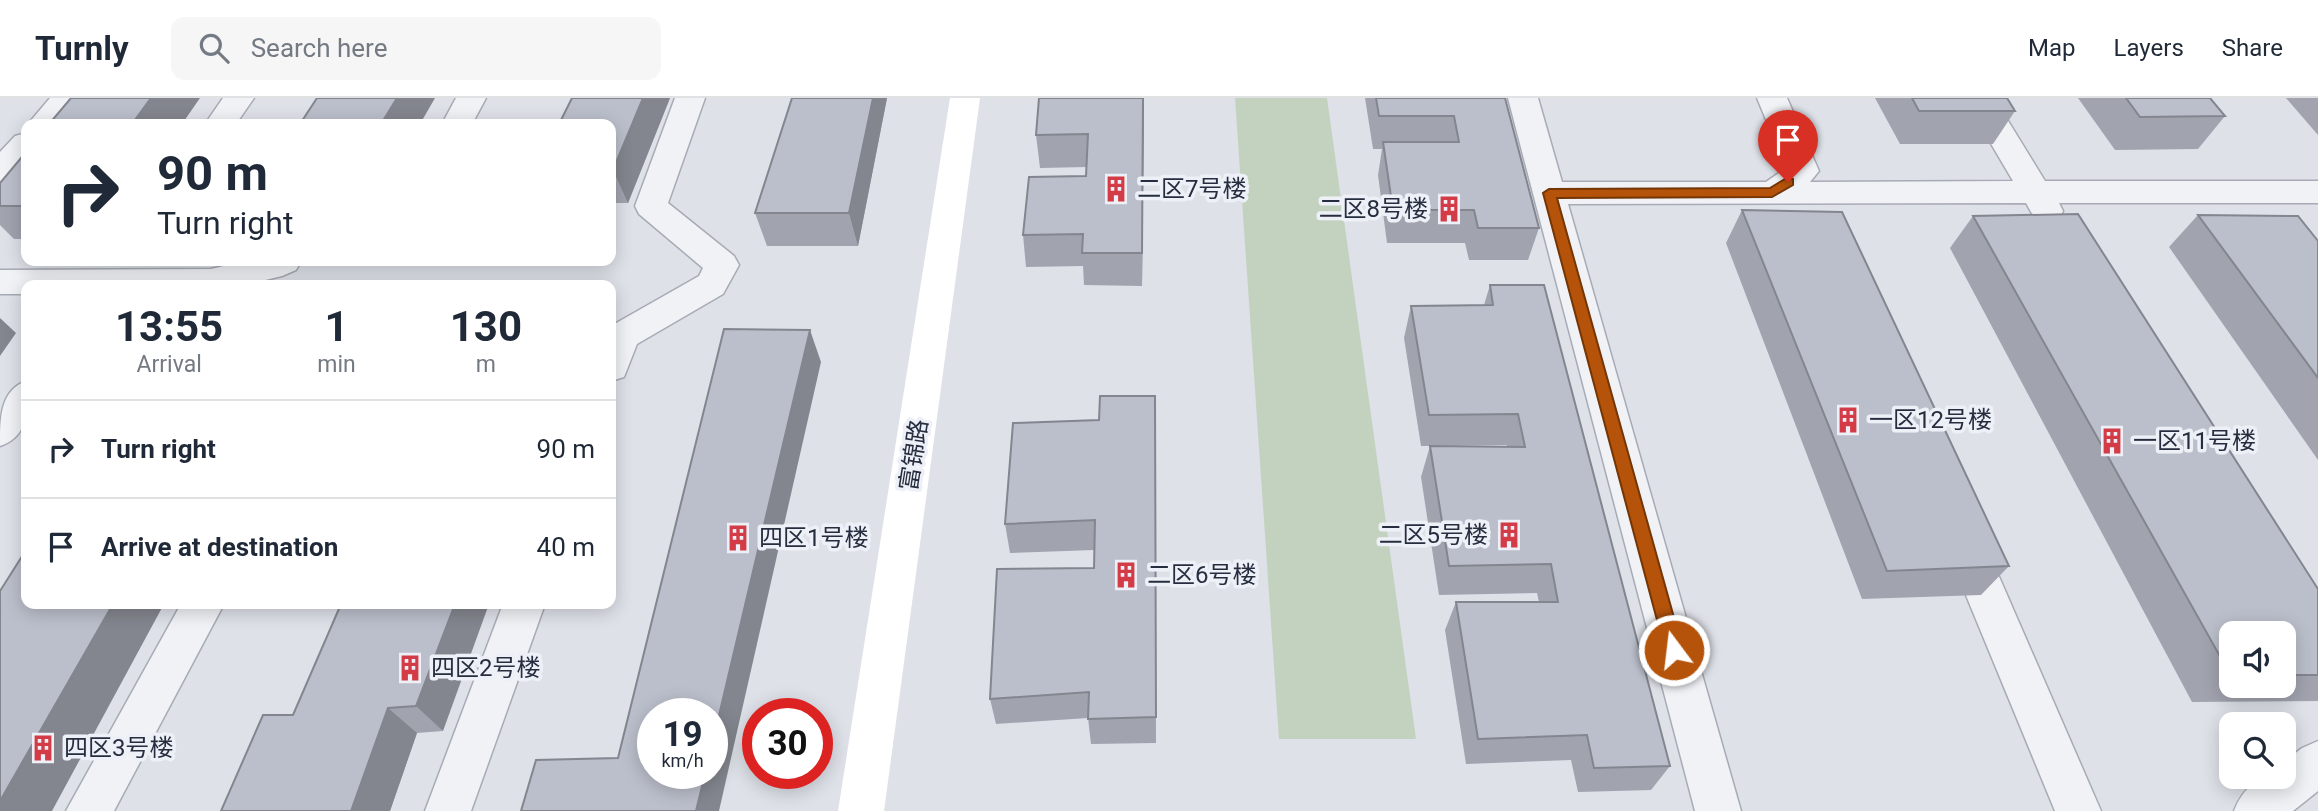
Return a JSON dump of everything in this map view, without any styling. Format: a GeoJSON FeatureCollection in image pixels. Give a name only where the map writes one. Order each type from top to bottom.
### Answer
{"type":"FeatureCollection","features":[{"type":"Feature","properties":{"kind":"street"},"geometry":{"type":"LineString","coordinates":[[48,119],[67,98]]}},
{"type":"Feature","properties":{"kind":"street"},"geometry":{"type":"LineString","coordinates":[[224,119],[239,98]]}},
{"type":"Feature","properties":{"kind":"street"},"geometry":{"type":"LineString","coordinates":[[460,119],[471,98]]}},
{"type":"Feature","properties":{"kind":"street"},"geometry":{"type":"LineString","coordinates":[[616,353],[622,336],[711,285],[722,265],[652,206],[691,98]]}},
{"type":"Feature","properties":{"kind":"street","name":"富锦路"},"geometry":{"type":"LineString","coordinates":[[861,811],[965,98]]}},
{"type":"Feature","properties":{"kind":"street"},"geometry":{"type":"LineString","coordinates":[[1523,98],[1718,811]]}},
{"type":"Feature","properties":{"kind":"street"},"geometry":{"type":"LineString","coordinates":[[1772,98],[1803,171],[1772,193]]}},
{"type":"Feature","properties":{"kind":"street"},"geometry":{"type":"LineString","coordinates":[[1979,98],[2066,239]]}},
{"type":"Feature","properties":{"kind":"street"},"geometry":{"type":"LineString","coordinates":[[0,171],[21,148]]}},
{"type":"Feature","properties":{"kind":"street"},"geometry":{"type":"LineString","coordinates":[[2245,192],[2270,223]]}},
{"type":"Feature","properties":{"kind":"street"},"geometry":{"type":"LineString","coordinates":[[1549,193],[2318,192]]}},
{"type":"Feature","properties":{"kind":"street"},"geometry":{"type":"LineString","coordinates":[[1817,193],[1833,231]]}},
{"type":"Feature","properties":{"kind":"street"},"geometry":{"type":"LineString","coordinates":[[240,280],[272,266]]}},
{"type":"Feature","properties":{"kind":"street"},"geometry":{"type":"LineString","coordinates":[[37,280],[112,276],[191,280]]}},
{"type":"Feature","properties":{"kind":"street"},"geometry":{"type":"LineString","coordinates":[[0,282],[21,281]]}},
{"type":"Feature","properties":{"kind":"street"},"geometry":{"type":"LineString","coordinates":[[0,431],[21,402]]}},
{"type":"Feature","properties":{"kind":"street"},"geometry":{"type":"LineString","coordinates":[[1953,515],[2078,811]]}},
{"type":"Feature","properties":{"kind":"street"},"geometry":{"type":"LineString","coordinates":[[89,811],[199,609]]}},
{"type":"Feature","properties":{"kind":"street"},"geometry":{"type":"LineString","coordinates":[[448,811],[522,609]]}},
{"type":"Feature","properties":{"kind":"street"},"geometry":{"type":"LineString","coordinates":[[2257,811],[2318,763]]}},
{"type":"Feature","properties":{"kind":"green space"},"geometry":{"type":"Polygon","coordinates":[[[1235,98],[1327,98],[1416,739],[1279,739],[1235,98]]]}},
{"type":"Feature","properties":{"kind":"building"},"geometry":{"type":"Polygon","coordinates":[[[71,98],[151,98],[136,119],[53,119],[71,98]]]}},
{"type":"Feature","properties":{"kind":"building"},"geometry":{"type":"Polygon","coordinates":[[[317,98],[397,98],[384,119],[303,119],[317,98]]]}},
{"type":"Feature","properties":{"kind":"building"},"geometry":{"type":"Polygon","coordinates":[[[572,98],[643,98],[616,163],[616,119],[562,119],[572,98]]]}},
{"type":"Feature","properties":{"kind":"building"},"geometry":{"type":"Polygon","coordinates":[[[792,98],[873,98],[849,213],[755,213],[792,98]]]}},
{"type":"Feature","properties":{"kind":"building","name":"二区7号楼"},"geometry":{"type":"Polygon","coordinates":[[[1039,98],[1143,98],[1142,253],[1082,253],[1083,234],[1023,235],[1029,177],[1086,176],[1088,134],[1036,135],[1039,98]]]}},
{"type":"Feature","properties":{"kind":"building"},"geometry":{"type":"Polygon","coordinates":[[[1376,98],[1505,98],[1539,228],[1478,228],[1474,210],[1393,210],[1383,142],[1459,142],[1454,116],[1379,116],[1376,98]]]}},
{"type":"Feature","properties":{"kind":"building"},"geometry":{"type":"Polygon","coordinates":[[[1912,98],[2007,98],[2015,111],[1919,111],[1912,98]]]}},
{"type":"Feature","properties":{"kind":"building"},"geometry":{"type":"Polygon","coordinates":[[[2126,98],[2210,98],[2225,116],[2140,117],[2126,98]]]}},
{"type":"Feature","properties":{"kind":"building"},"geometry":{"type":"Polygon","coordinates":[[[21,158],[21,206],[0,206],[0,183],[21,158]]]}},
{"type":"Feature","properties":{"kind":"building","name":"一区12号楼"},"geometry":{"type":"Polygon","coordinates":[[[1742,210],[1842,212],[2009,566],[1887,571],[1742,210]]]}},
{"type":"Feature","properties":{"kind":"building"},"geometry":{"type":"Polygon","coordinates":[[[2078,214],[2318,589],[2318,675],[2296,675],[2296,621],[2219,621],[2219,655],[1973,216],[2078,214]]]}},
{"type":"Feature","properties":{"kind":"building"},"geometry":{"type":"Polygon","coordinates":[[[2198,215],[2298,216],[2318,241],[2318,378],[2198,215]]]}},
{"type":"Feature","properties":{"kind":"building","name":"二区5号楼"},"geometry":{"type":"Polygon","coordinates":[[[1490,285],[1544,285],[1670,766],[1594,768],[1587,735],[1478,739],[1456,602],[1558,602],[1551,564],[1449,566],[1430,446],[1525,447],[1518,414],[1429,415],[1411,306],[1493,305],[1490,285]]]}},
{"type":"Feature","properties":{"kind":"building","name":"四区1号楼"},"geometry":{"type":"Polygon","coordinates":[[[724,329],[810,330],[723,698],[637,698],[637,789],[701,789],[696,811],[521,811],[536,760],[618,758],[724,329]]]}},
{"type":"Feature","properties":{"kind":"building","name":"二区6号楼"},"geometry":{"type":"Polygon","coordinates":[[[1100,396],[1155,396],[1156,717],[1088,719],[1089,692],[990,699],[997,569],[1094,568],[1095,520],[1005,524],[1013,423],[1099,420],[1100,396]]]}},
{"type":"Feature","properties":{"kind":"building"},"geometry":{"type":"Polygon","coordinates":[[[21,558],[21,609],[110,609],[0,801],[0,591],[21,558]]]}},
{"type":"Feature","properties":{"kind":"building","name":"四区2号楼"},"geometry":{"type":"Polygon","coordinates":[[[339,609],[453,609],[416,706],[388,708],[351,811],[221,811],[263,715],[293,715],[339,609]]]}},
{"type":"Feature","properties":{"kind":"place","name":"二区7号楼"},"geometry":{"type":"Point","coordinates":[1116,189]}},
{"type":"Feature","properties":{"kind":"place","name":"二区8号楼"},"geometry":{"type":"Point","coordinates":[1449,209]}},
{"type":"Feature","properties":{"kind":"place","name":"一区12号楼"},"geometry":{"type":"Point","coordinates":[1848,420]}},
{"type":"Feature","properties":{"kind":"place","name":"一区11号楼"},"geometry":{"type":"Point","coordinates":[2112,441]}},
{"type":"Feature","properties":{"kind":"place","name":"二区5号楼"},"geometry":{"type":"Point","coordinates":[1509,535]}},
{"type":"Feature","properties":{"kind":"place","name":"四区1号楼"},"geometry":{"type":"Point","coordinates":[738,538]}},
{"type":"Feature","properties":{"kind":"place","name":"二区6号楼"},"geometry":{"type":"Point","coordinates":[1126,575]}},
{"type":"Feature","properties":{"kind":"place","name":"四区2号楼"},"geometry":{"type":"Point","coordinates":[410,668]}},
{"type":"Feature","properties":{"kind":"place","name":"四区3号楼"},"geometry":{"type":"Point","coordinates":[43,748]}},
{"type":"Feature","properties":{"kind":"route"},"geometry":{"type":"LineString","coordinates":[[1674,650],[1549,193],[1772,193],[1788,182]]}}]}
